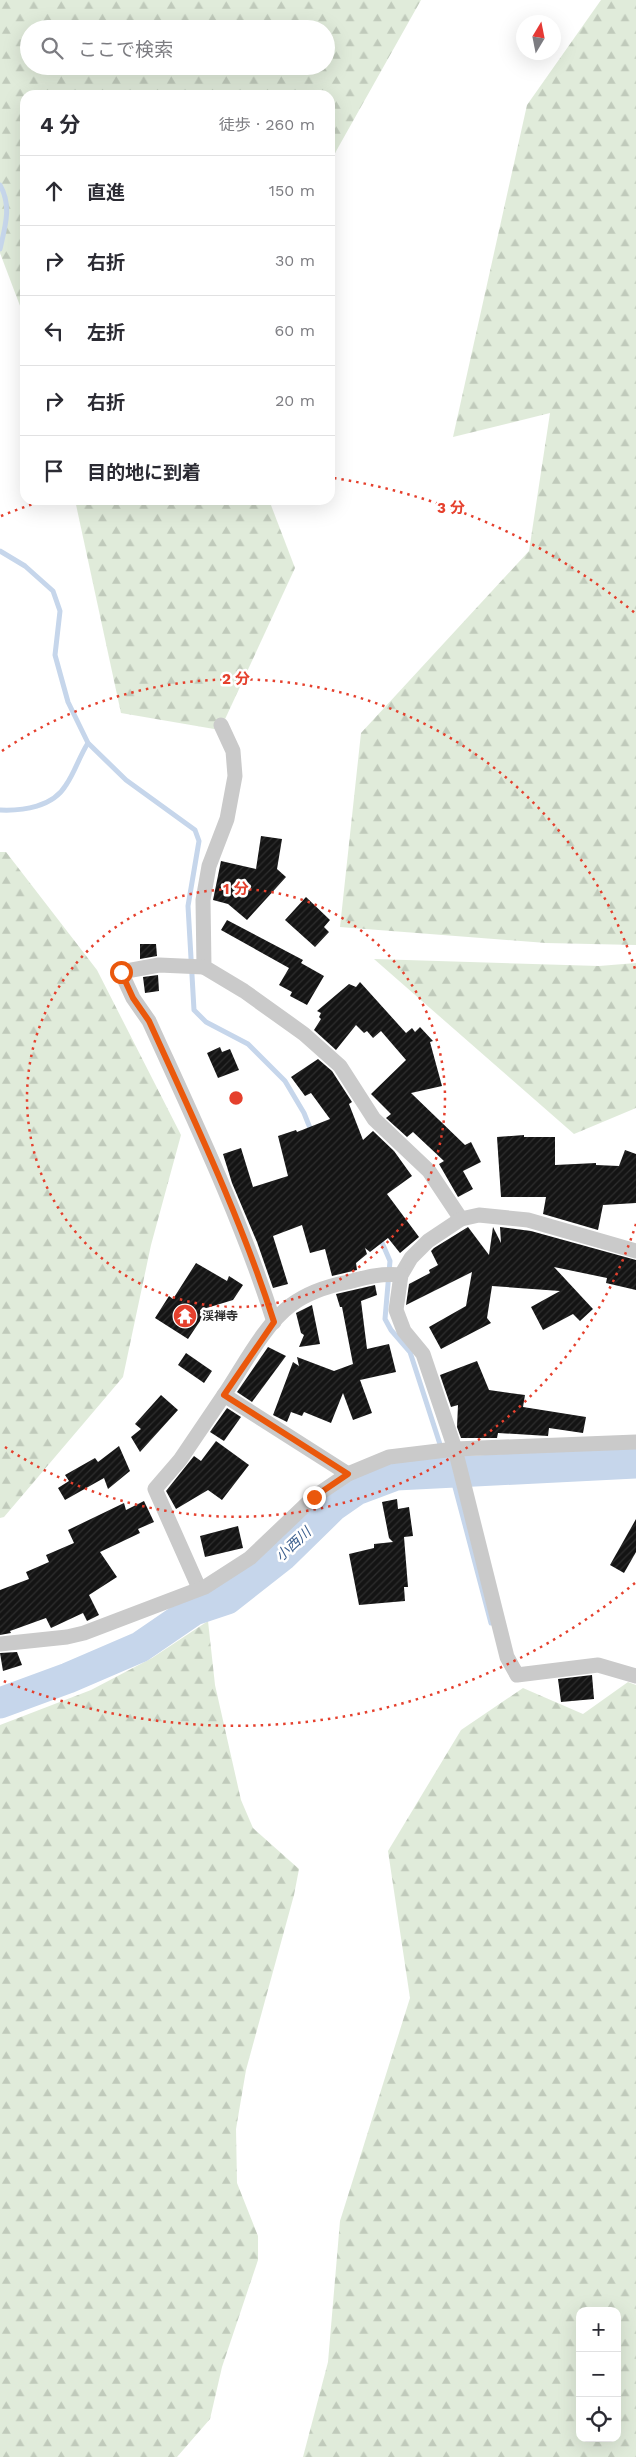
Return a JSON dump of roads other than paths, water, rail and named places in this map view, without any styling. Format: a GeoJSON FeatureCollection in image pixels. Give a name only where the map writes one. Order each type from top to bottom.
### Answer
{"type":"FeatureCollection","features":[{"type":"Feature","properties":{"kind":"street"},"geometry":{"type":"LineString","coordinates":[[204,967],[203,900],[208,866],[227,819],[234,776],[233,751],[221,725]]}},
{"type":"Feature","properties":{"kind":"street"},"geometry":{"type":"LineString","coordinates":[[274,1322],[256,1267],[234,1210],[149,1021],[133,998],[121,972],[159,965],[204,967],[244,991],[304,1034],[340,1066],[374,1119],[428,1171],[461,1219]]}},
{"type":"Feature","properties":{"kind":"street"},"geometry":{"type":"LineString","coordinates":[[636,1251],[528,1220],[479,1215],[461,1219],[428,1241],[411,1258],[401,1275],[396,1310],[404,1331],[423,1354],[455,1449],[507,1657],[516,1675],[598,1665],[636,1676]]}},
{"type":"Feature","properties":{"kind":"street"},"geometry":{"type":"LineString","coordinates":[[199,1588],[155,1489],[180,1460],[274,1322],[290,1306],[313,1292],[382,1274],[401,1275]]}},
{"type":"Feature","properties":{"kind":"street"},"geometry":{"type":"LineString","coordinates":[[224,1395],[348,1474]]}},
{"type":"Feature","properties":{"kind":"street"},"geometry":{"type":"LineString","coordinates":[[0,1644],[67,1637],[199,1588],[250,1558],[314,1497],[348,1474],[389,1457],[455,1449],[636,1442]]}},
{"type":"Feature","properties":{"kind":"waterway"},"geometry":{"type":"LineString","coordinates":[[0,185],[4,193],[7,209],[0,249]]}},
{"type":"Feature","properties":{"kind":"waterway"},"geometry":{"type":"LineString","coordinates":[[0,551],[25,566],[53,591],[60,611],[55,655],[68,702],[88,743],[126,780],[195,830],[199,841],[188,906],[194,1010],[206,1022],[248,1044],[285,1081],[304,1113],[312,1133]]}},
{"type":"Feature","properties":{"kind":"waterway"},"geometry":{"type":"LineString","coordinates":[[0,810],[18,810],[37,806],[53,798],[69,780],[88,743]]}},
{"type":"Feature","properties":{"kind":"waterway"},"geometry":{"type":"LineString","coordinates":[[380,1238],[390,1261],[385,1319],[391,1330],[410,1352],[449,1472]]}},
{"type":"Feature","properties":{"kind":"waterway","name":"小西川"},"geometry":{"type":"LineString","coordinates":[[0,1703],[68,1678],[140,1647],[194,1610],[227,1599],[283,1555],[333,1506],[356,1490],[396,1475],[636,1463]]}},
{"type":"Feature","properties":{"kind":"waterway"},"geometry":{"type":"LineString","coordinates":[[451,1472],[491,1623]]}},
{"type":"Feature","properties":{"kind":"place","name":"渓禅寺"},"geometry":{"type":"Point","coordinates":[185,1316]}}]}
